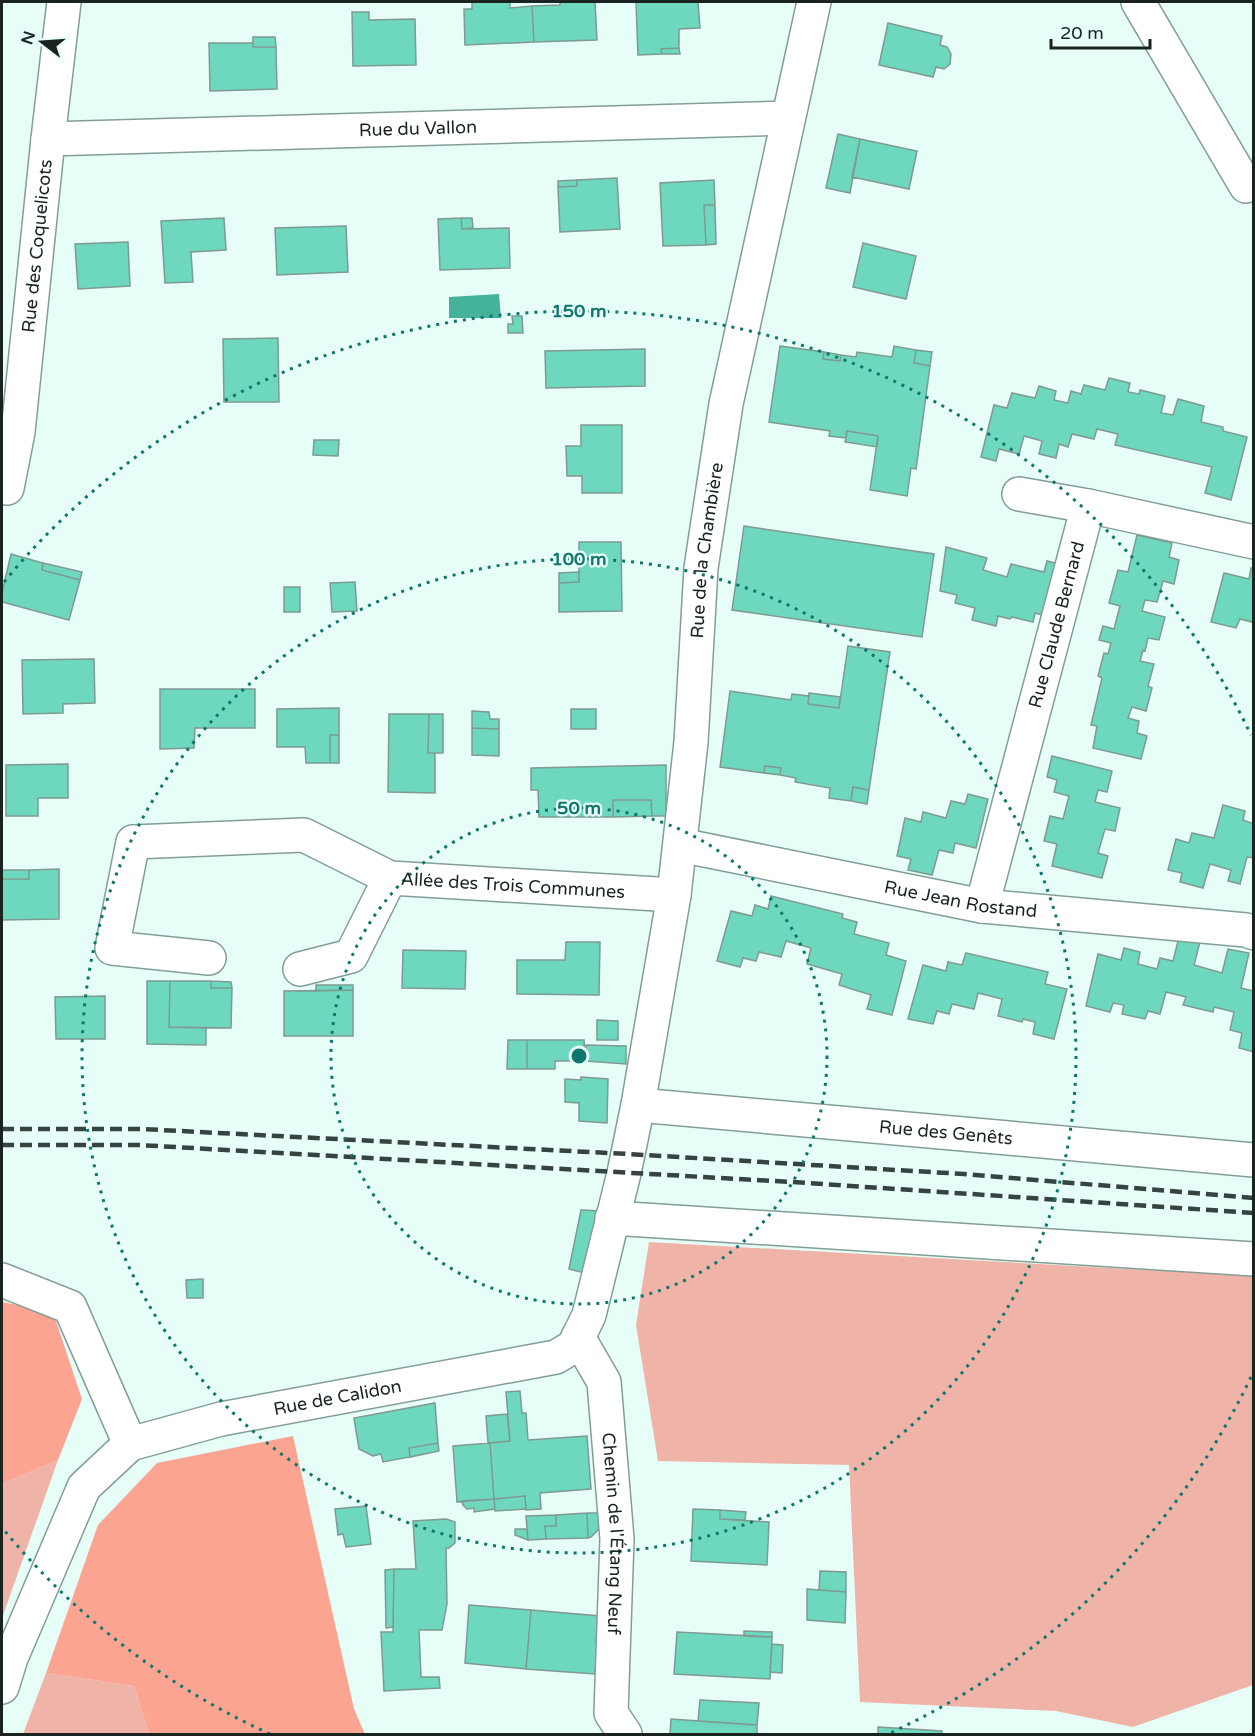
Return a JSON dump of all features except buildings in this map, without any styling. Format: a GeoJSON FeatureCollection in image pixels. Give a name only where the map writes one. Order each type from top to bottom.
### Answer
{"type":"FeatureCollection","features":[{"type":"Feature","properties":{"kind":"street","name":"Rue des Coquelicots"},"geometry":{"type":"LineString","coordinates":[[7,488],[18,432],[64,2]]}},
{"type":"Feature","properties":{"kind":"street","name":"Rue de la Chambière"},"geometry":{"type":"LineString","coordinates":[[638,1106],[674,895],[691,742],[701,568],[726,404],[814,2]]}},
{"type":"Feature","properties":{"kind":"street"},"geometry":{"type":"LineString","coordinates":[[1138,2],[1246,186]]}},
{"type":"Feature","properties":{"kind":"street","name":"Rue du Vallon"},"geometry":{"type":"LineString","coordinates":[[48,139],[788,118]]}},
{"type":"Feature","properties":{"kind":"street"},"geometry":{"type":"LineString","coordinates":[[1019,494],[1088,506],[1254,542]]}},
{"type":"Feature","properties":{"kind":"street","name":"Rue Claude Bernard"},"geometry":{"type":"LineString","coordinates":[[982,906],[1088,506]]}},
{"type":"Feature","properties":{"kind":"street","name":"Allée des Trois Communes"},"geometry":{"type":"LineString","coordinates":[[208,958],[112,948],[133,842],[304,834],[390,878],[674,895]]}},
{"type":"Feature","properties":{"kind":"street","name":"Rue Jean Rostand"},"geometry":{"type":"LineString","coordinates":[[680,845],[982,906],[1251,928]]}},
{"type":"Feature","properties":{"kind":"street"},"geometry":{"type":"LineString","coordinates":[[300,969],[351,956],[390,878]]}},
{"type":"Feature","properties":{"kind":"street","name":"Rue des Genêts"},"geometry":{"type":"LineString","coordinates":[[638,1106],[1254,1160]]}},
{"type":"Feature","properties":{"kind":"street","name":"Rue de Calidon"},"geometry":{"type":"LineString","coordinates":[[2,1688],[11,1658],[84,1487],[130,1444],[221,1419],[556,1357],[574,1346],[589,1316],[638,1106]]}},
{"type":"Feature","properties":{"kind":"street"},"geometry":{"type":"LineString","coordinates":[[612,1218],[1254,1259]]}},
{"type":"Feature","properties":{"kind":"street"},"geometry":{"type":"LineString","coordinates":[[2,1280],[70,1307],[130,1444]]}},
{"type":"Feature","properties":{"kind":"street","name":"Chemin de l'Étang Neuf"},"geometry":{"type":"LineString","coordinates":[[578,1336],[604,1383],[617,1539],[611,1713],[624,1734]]}},
{"type":"Feature","properties":{"kind":"shaded area"},"geometry":{"type":"Polygon","coordinates":[[[499,294],[501,318],[449,318],[449,297],[499,294]]]}},
{"type":"Feature","properties":{"kind":"shaded area"},"geometry":{"type":"Polygon","coordinates":[[[649,1242],[1253,1276],[1253,1685],[1133,1727],[1056,1711],[860,1702],[849,1465],[658,1461],[636,1325],[649,1242]]]}},
{"type":"Feature","properties":{"kind":"shaded area"},"geometry":{"type":"Polygon","coordinates":[[[2,1302],[53,1312],[82,1399],[58,1460],[2,1484],[2,1302]]]}},
{"type":"Feature","properties":{"kind":"shaded area"},"geometry":{"type":"Polygon","coordinates":[[[293,1436],[354,1709],[365,1734],[149,1734],[134,1686],[46,1673],[98,1525],[157,1463],[293,1436]]]}},
{"type":"Feature","properties":{"kind":"shaded area"},"geometry":{"type":"Polygon","coordinates":[[[58,1460],[7,1604],[2,1619],[2,1484],[58,1460]]]}},
{"type":"Feature","properties":{"kind":"shaded area"},"geometry":{"type":"Polygon","coordinates":[[[46,1673],[134,1686],[149,1734],[23,1734],[46,1673]]]}},
{"type":"Feature","properties":{"kind":"railway"},"geometry":{"type":"LineString","coordinates":[[2,1129],[141,1129],[628,1154],[964,1174],[1254,1198]]}},
{"type":"Feature","properties":{"kind":"railway"},"geometry":{"type":"LineString","coordinates":[[2,1145],[139,1145],[792,1182],[1254,1213]]}}]}
